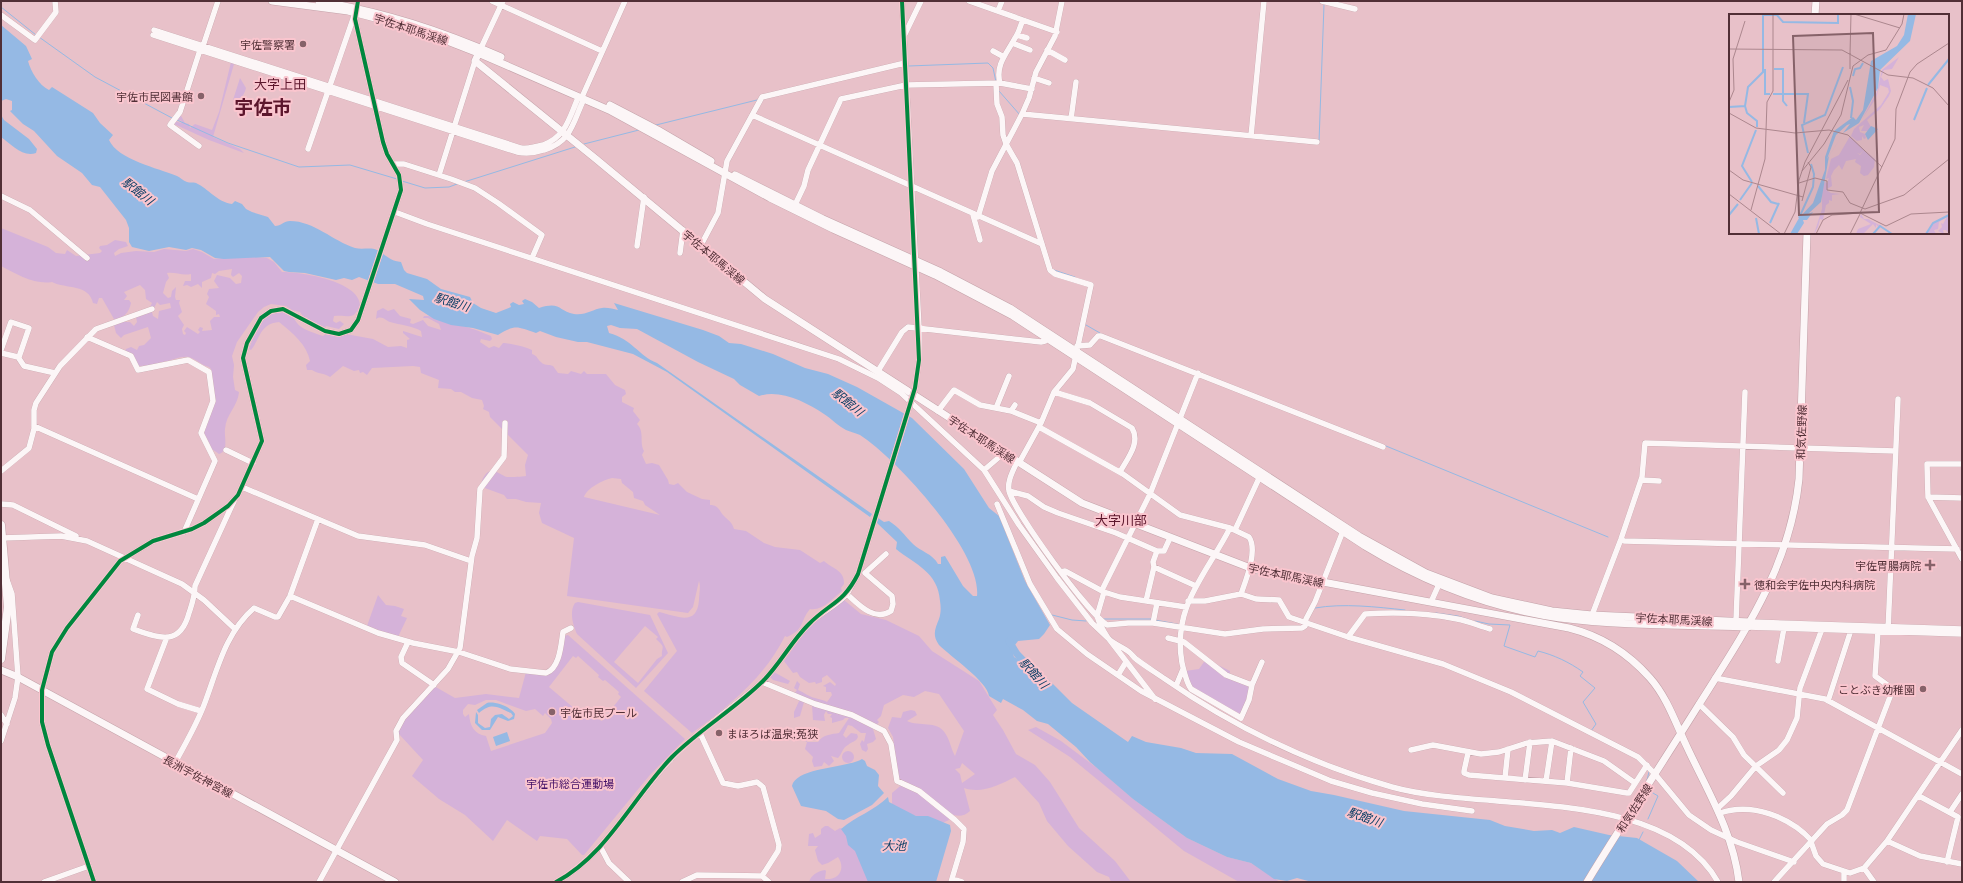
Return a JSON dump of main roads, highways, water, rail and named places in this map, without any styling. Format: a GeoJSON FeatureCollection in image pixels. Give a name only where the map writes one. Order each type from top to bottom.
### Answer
{"type":"FeatureCollection","features":[{"type":"Feature","properties":{"kind":"highway"},"geometry":{"type":"LineString","coordinates":[[1,525],[6,578],[7,615],[1,659]]}},
{"type":"Feature","properties":{"kind":"main road","name":"宇佐本耶馬渓線"},"geometry":{"type":"LineString","coordinates":[[272,1],[356,9]]}},
{"type":"Feature","properties":{"kind":"main road","name":"宇佐本耶馬渓線"},"geometry":{"type":"LineString","coordinates":[[319,1],[409,21],[641,120],[724,171],[915,263],[1076,351],[1179,421],[1261,474],[1372,544],[1439,582]]}},
{"type":"Feature","properties":{"kind":"main road"},"geometry":{"type":"LineString","coordinates":[[1816,1],[1816,14]]}},
{"type":"Feature","properties":{"kind":"main road","name":"宇佐本耶馬渓線"},"geometry":{"type":"LineString","coordinates":[[479,51],[475,62],[504,83],[765,299],[1082,503],[1250,568],[1323,583],[1560,626],[1586,633],[1615,647],[1646,674],[1661,692],[1719,810],[1735,857],[1739,882]]}},
{"type":"Feature","properties":{"kind":"main road","name":"宇佐本耶馬渓線"},"geometry":{"type":"LineString","coordinates":[[583,95],[806,217],[915,263]]}},
{"type":"Feature","properties":{"kind":"main road","name":"和気佐野線"},"geometry":{"type":"LineString","coordinates":[[1749,624],[1786,545],[1798,494],[1807,234]]}},
{"type":"Feature","properties":{"kind":"main road","name":"宇佐本耶馬渓線"},"geometry":{"type":"LineString","coordinates":[[1261,474],[1343,532],[1389,560],[1466,595],[1504,607],[1552,617],[1736,621],[1749,624]]}},
{"type":"Feature","properties":{"kind":"main road","name":"宇佐本耶馬渓線"},"geometry":{"type":"LineString","coordinates":[[1591,618],[1749,624]]}},
{"type":"Feature","properties":{"kind":"main road"},"geometry":{"type":"LineString","coordinates":[[1586,633],[1591,618]]}},
{"type":"Feature","properties":{"kind":"main road"},"geometry":{"type":"LineString","coordinates":[[1681,734],[1749,624]]}},
{"type":"Feature","properties":{"kind":"main road","name":"長洲宇佐神宮線"},"geometry":{"type":"LineString","coordinates":[[1,670],[18,677],[395,882]]}},
{"type":"Feature","properties":{"kind":"main road","name":"和気佐野線"},"geometry":{"type":"LineString","coordinates":[[1587,882],[1681,734]]}},
{"type":"Feature","properties":{"kind":"water"},"geometry":{"type":"Polygon","coordinates":[[[1,25],[26,46],[32,59],[28,61],[29,65],[39,82],[45,88],[49,90],[52,87],[93,113],[100,123],[113,135],[109,140],[121,153],[129,158],[177,176],[188,182],[196,183],[222,201],[232,204],[235,201],[242,204],[246,209],[252,212],[268,217],[275,226],[288,221],[299,222],[307,224],[355,248],[377,250],[391,259],[401,262],[407,273],[427,279],[441,289],[470,297],[473,303],[481,308],[496,313],[511,307],[510,304],[513,302],[519,305],[524,304],[522,301],[525,299],[532,302],[539,308],[556,306],[574,314],[604,308],[618,310],[614,303],[703,330],[719,336],[729,343],[741,344],[773,354],[805,368],[828,374],[857,387],[912,418],[964,469],[989,508],[999,516],[1025,581],[1050,625],[1039,639],[1018,641],[1012,649],[1014,657],[1020,660],[1024,669],[1046,677],[1072,703],[1128,742],[1132,736],[1146,742],[1181,748],[1196,753],[1232,754],[1278,779],[1311,791],[1404,811],[1490,820],[1505,826],[1534,831],[1552,830],[1560,833],[1574,827],[1609,835],[1637,838],[1677,861],[1699,882],[1312,882],[1297,878],[1287,881],[1274,879],[1251,863],[1227,857],[1187,838],[1133,799],[1090,762],[1076,747],[1048,724],[1037,721],[1023,710],[1003,699],[1001,703],[989,696],[987,690],[976,677],[939,645],[935,638],[935,632],[941,606],[935,583],[925,570],[896,549],[897,542],[877,523],[878,518],[884,522],[889,521],[893,523],[913,544],[930,555],[938,564],[941,564],[941,557],[945,556],[963,586],[973,596],[977,596],[975,577],[966,556],[952,532],[934,508],[914,484],[894,464],[876,447],[860,435],[840,427],[817,409],[801,401],[784,395],[767,394],[759,396],[740,385],[734,379],[698,362],[637,329],[620,328],[611,325],[607,326],[609,333],[630,343],[645,356],[872,514],[870,517],[667,372],[633,354],[587,342],[578,342],[556,337],[540,331],[536,333],[520,328],[513,328],[498,335],[473,328],[451,325],[434,319],[420,310],[409,299],[424,300],[423,296],[395,284],[378,284],[359,277],[352,280],[344,278],[336,280],[305,273],[284,271],[270,257],[224,259],[215,258],[201,250],[192,248],[186,250],[169,247],[149,251],[132,247],[129,242],[129,228],[126,220],[100,187],[92,185],[82,173],[57,156],[34,131],[23,124],[10,111],[12,110],[12,101],[6,99],[1,101],[1,25]]]}},
{"type":"Feature","properties":{"kind":"water"},"geometry":{"type":"Polygon","coordinates":[[[1,115],[4,120],[29,139],[37,149],[36,153],[26,154],[1,137],[1,115]]]}},
{"type":"Feature","properties":{"kind":"water"},"geometry":{"type":"Polygon","coordinates":[[[487,703],[498,704],[513,711],[515,714],[514,719],[508,721],[498,717],[490,730],[482,730],[475,723],[476,712],[478,715],[478,723],[485,728],[490,727],[491,719],[495,715],[502,714],[509,719],[513,716],[511,713],[495,707],[488,708],[479,713],[477,710],[487,703]]]}},
{"type":"Feature","properties":{"kind":"water"},"geometry":{"type":"Polygon","coordinates":[[[507,732],[510,741],[496,746],[493,737],[507,732]]]}},
{"type":"Feature","properties":{"kind":"water"},"geometry":{"type":"Polygon","coordinates":[[[862,759],[865,761],[867,766],[875,770],[879,775],[878,786],[884,793],[872,805],[844,820],[838,819],[826,811],[801,806],[792,786],[796,780],[812,771],[855,762],[862,759]]]}},
{"type":"Feature","properties":{"kind":"water","name":"大池"},"geometry":{"type":"Polygon","coordinates":[[[888,797],[889,802],[916,816],[928,816],[950,825],[951,831],[936,882],[868,882],[855,851],[848,845],[846,836],[841,829],[883,802],[888,797]]]}},
{"type":"Feature","properties":{"kind":"waterway"},"geometry":{"type":"LineString","coordinates":[[1319,142],[1324,5]]}},
{"type":"Feature","properties":{"kind":"waterway"},"geometry":{"type":"LineString","coordinates":[[1,7],[36,35]]}},
{"type":"Feature","properties":{"kind":"waterway"},"geometry":{"type":"LineString","coordinates":[[39,37],[95,77],[172,118]]}},
{"type":"Feature","properties":{"kind":"waterway"},"geometry":{"type":"LineString","coordinates":[[909,66],[988,63],[993,68],[996,82]]}},
{"type":"Feature","properties":{"kind":"waterway"},"geometry":{"type":"LineString","coordinates":[[999,91],[1020,115]]}},
{"type":"Feature","properties":{"kind":"waterway"},"geometry":{"type":"LineString","coordinates":[[656,125],[757,100]]}},
{"type":"Feature","properties":{"kind":"waterway"},"geometry":{"type":"LineString","coordinates":[[177,120],[228,143],[299,167],[350,165],[397,179]]}},
{"type":"Feature","properties":{"kind":"waterway"},"geometry":{"type":"LineString","coordinates":[[584,144],[639,130]]}},
{"type":"Feature","properties":{"kind":"waterway"},"geometry":{"type":"LineString","coordinates":[[464,182],[575,147]]}},
{"type":"Feature","properties":{"kind":"waterway"},"geometry":{"type":"LineString","coordinates":[[402,181],[425,188],[449,187],[457,184]]}},
{"type":"Feature","properties":{"kind":"waterway"},"geometry":{"type":"LineString","coordinates":[[1054,270],[1075,277]]}},
{"type":"Feature","properties":{"kind":"waterway"},"geometry":{"type":"LineString","coordinates":[[1086,325],[1100,333]]}},
{"type":"Feature","properties":{"kind":"waterway"},"geometry":{"type":"LineString","coordinates":[[1386,446],[1608,537]]}},
{"type":"Feature","properties":{"kind":"waterway"},"geometry":{"type":"LineString","coordinates":[[1315,608],[1348,606],[1405,610]]}},
{"type":"Feature","properties":{"kind":"waterway"},"geometry":{"type":"LineString","coordinates":[[1436,613],[1458,616],[1470,620]]}},
{"type":"Feature","properties":{"kind":"waterway"},"geometry":{"type":"LineString","coordinates":[[1052,615],[1072,620],[1086,621]]}},
{"type":"Feature","properties":{"kind":"waterway"},"geometry":{"type":"LineString","coordinates":[[1103,619],[1152,619]]}},
{"type":"Feature","properties":{"kind":"waterway"},"geometry":{"type":"LineString","coordinates":[[1155,620],[1177,624]]}},
{"type":"Feature","properties":{"kind":"waterway"},"geometry":{"type":"LineString","coordinates":[[1475,621],[1489,624],[1510,625],[1504,646],[1535,657],[1538,651],[1567,662],[1583,672],[1580,676],[1595,688],[1583,702],[1596,724],[1591,731]]}},
{"type":"Feature","properties":{"kind":"waterway","name":"駅館川"},"geometry":{"type":"LineString","coordinates":[[1009,641],[1017,654],[1043,681]]}},
{"type":"Feature","properties":{"kind":"waterway"},"geometry":{"type":"LineString","coordinates":[[1647,780],[1649,772]]}},
{"type":"Feature","properties":{"kind":"waterway"},"geometry":{"type":"LineString","coordinates":[[1648,790],[1658,796],[1648,819]]}},
{"type":"Feature","properties":{"kind":"waterway"},"geometry":{"type":"LineString","coordinates":[[1639,840],[1643,832]]}},
{"type":"Feature","properties":{"kind":"place","name":"宇佐警察署"},"geometry":{"type":"Point","coordinates":[303,44]}},
{"type":"Feature","properties":{"kind":"place","name":"宇佐市民図書館"},"geometry":{"type":"Point","coordinates":[201,96]}},
{"type":"Feature","properties":{"kind":"place","name":"宇佐胃腸病院"},"geometry":{"type":"Point","coordinates":[1930,565]}},
{"type":"Feature","properties":{"kind":"place","name":"徳和会宇佐中央内科病院"},"geometry":{"type":"Point","coordinates":[1745,584]}},
{"type":"Feature","properties":{"kind":"place","name":"ことぶき幼稚園"},"geometry":{"type":"Point","coordinates":[1923,689]}},
{"type":"Feature","properties":{"kind":"place","name":"宇佐市民プール"},"geometry":{"type":"Point","coordinates":[552,712]}},
{"type":"Feature","properties":{"kind":"place","name":"まほろば温泉;菟狭"},"geometry":{"type":"Point","coordinates":[719,733]}},
{"type":"Feature","properties":{"kind":"district","name":"大字上田"},"geometry":{"type":"Point","coordinates":[280,84]}},
{"type":"Feature","properties":{"kind":"district","name":"宇佐市"},"geometry":{"type":"Point","coordinates":[263,106]}},
{"type":"Feature","properties":{"kind":"district","name":"大字川部"},"geometry":{"type":"Point","coordinates":[1121,520]}},
{"type":"Feature","properties":{"kind":"park label","name":"宇佐市総合運動場"},"geometry":{"type":"Point","coordinates":[570,783]}}]}
